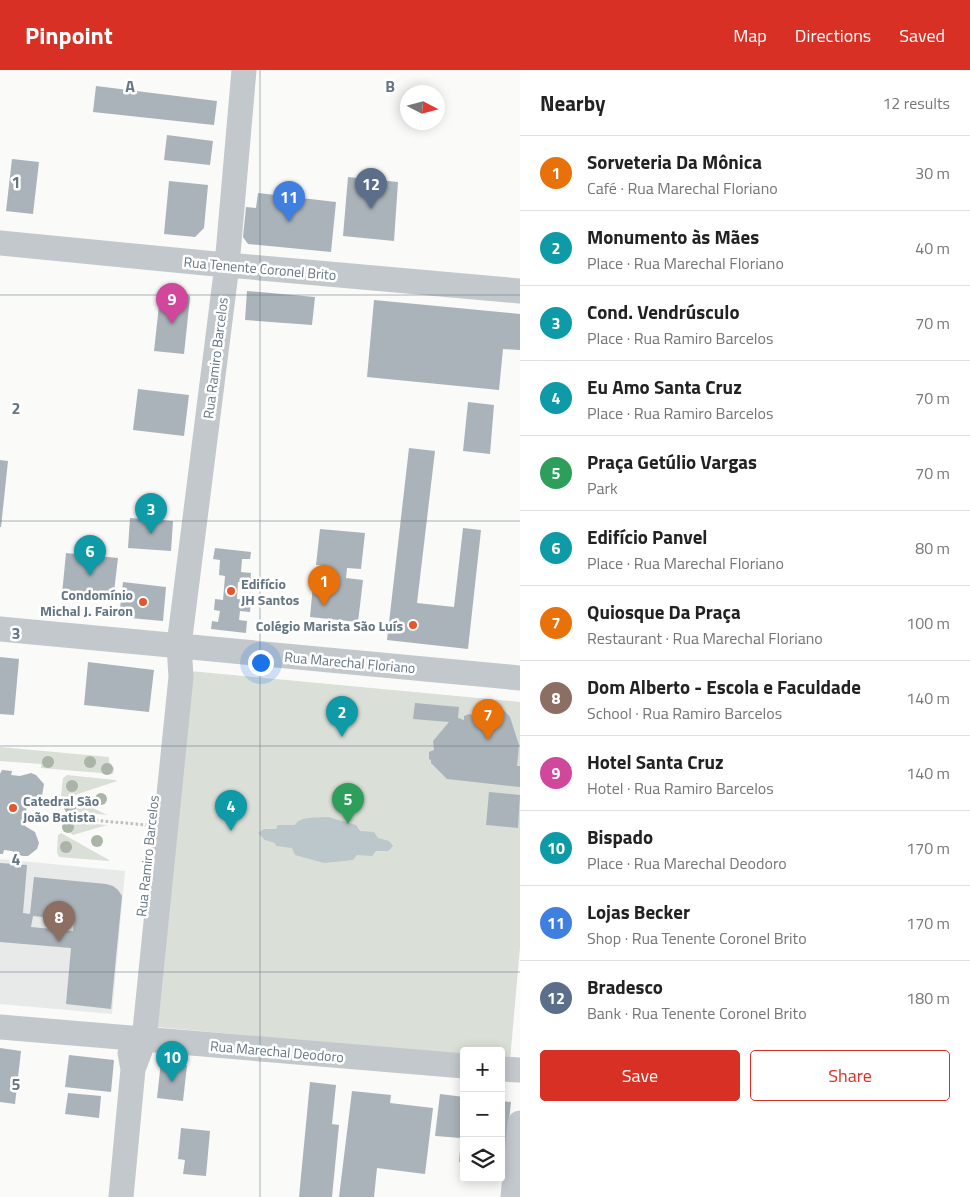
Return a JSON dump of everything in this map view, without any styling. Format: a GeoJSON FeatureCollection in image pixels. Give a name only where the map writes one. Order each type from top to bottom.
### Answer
{"type":"FeatureCollection","features":[{"type":"Feature","properties":{"kind":"street","name":"Rua Ramiro Barcelos"},"geometry":{"type":"LineString","coordinates":[[121,1197],[136,1039],[181,676],[179,645],[227,265],[244,70]]}},
{"type":"Feature","properties":{"kind":"street","name":"Rua Tenente Coronel Brito"},"geometry":{"type":"LineString","coordinates":[[0,243],[520,291]]}},
{"type":"Feature","properties":{"kind":"street","name":"Rua Marechal Floriano"},"geometry":{"type":"LineString","coordinates":[[0,629],[520,678]]}},
{"type":"Feature","properties":{"kind":"street","name":"Rua Ramiro Barcelos"},"geometry":{"type":"LineString","coordinates":[[136,1039],[150,825],[166,674],[179,645]]}},
{"type":"Feature","properties":{"kind":"street","name":"Rua Marechal Deodoro"},"geometry":{"type":"LineString","coordinates":[[0,1027],[460,1066]]}},
{"type":"Feature","properties":{"kind":"street"},"geometry":{"type":"LineString","coordinates":[[505,1069],[520,1070]]}},
{"type":"Feature","properties":{"kind":"street"},"geometry":{"type":"LineString","coordinates":[[512,1197],[519,1136]]}},
{"type":"Feature","properties":{"kind":"path"},"geometry":{"type":"LineString","coordinates":[[26,814],[150,825]]}},
{"type":"Feature","properties":{"kind":"shaded area"},"geometry":{"type":"Polygon","coordinates":[[[190,671],[520,702],[520,947],[510,1060],[505,1059],[505,1047],[460,1047],[460,1056],[157,1027],[190,671]]]}},
{"type":"Feature","properties":{"kind":"shaded area"},"geometry":{"type":"Polygon","coordinates":[[[0,747],[109,757],[109,762],[114,768],[113,774],[41,768],[41,764],[0,761],[0,747]]]}},
{"type":"Feature","properties":{"kind":"shaded area"},"geometry":{"type":"Polygon","coordinates":[[[67,775],[117,781],[63,799],[61,796],[63,778],[67,775]]]}},
{"type":"Feature","properties":{"kind":"shaded area"},"geometry":{"type":"Polygon","coordinates":[[[77,800],[107,815],[64,809],[65,804],[77,800]]]}},
{"type":"Feature","properties":{"kind":"shaded area"},"geometry":{"type":"Polygon","coordinates":[[[328,817],[356,825],[360,831],[374,832],[378,838],[389,841],[393,846],[388,851],[376,851],[372,856],[357,855],[353,860],[324,863],[295,855],[292,848],[276,846],[275,843],[265,840],[258,833],[264,829],[276,829],[278,825],[295,825],[297,822],[305,819],[328,817]]]}},
{"type":"Feature","properties":{"kind":"shaded area"},"geometry":{"type":"Polygon","coordinates":[[[67,822],[107,825],[73,835],[63,828],[63,824],[67,822]]]}},
{"type":"Feature","properties":{"kind":"shaded area"},"geometry":{"type":"Polygon","coordinates":[[[61,833],[109,861],[59,857],[57,852],[58,835],[61,833]]]}},
{"type":"Feature","properties":{"kind":"shaded area"},"geometry":{"type":"Polygon","coordinates":[[[0,859],[125,871],[112,1014],[0,1004],[0,859]]]}},
{"type":"Feature","properties":{"kind":"building"},"geometry":{"type":"Polygon","coordinates":[[[96,86],[217,101],[214,125],[93,112],[96,86]]]}},
{"type":"Feature","properties":{"kind":"building"},"geometry":{"type":"Polygon","coordinates":[[[167,135],[213,141],[210,165],[164,160],[167,135]]]}},
{"type":"Feature","properties":{"kind":"building"},"geometry":{"type":"Polygon","coordinates":[[[12,159],[39,162],[33,214],[6,211],[12,159]]]}},
{"type":"Feature","properties":{"kind":"building"},"geometry":{"type":"Polygon","coordinates":[[[348,177],[398,182],[394,241],[343,236],[348,177]]]}},
{"type":"Feature","properties":{"kind":"building"},"geometry":{"type":"Polygon","coordinates":[[[169,181],[208,185],[204,228],[195,237],[164,234],[169,181]]]}},
{"type":"Feature","properties":{"kind":"building"},"geometry":{"type":"Polygon","coordinates":[[[258,193],[336,202],[331,252],[248,244],[243,237],[246,207],[256,208],[258,193]]]}},
{"type":"Feature","properties":{"kind":"building"},"geometry":{"type":"Polygon","coordinates":[[[161,287],[183,289],[190,297],[184,354],[154,351],[161,287]]]}},
{"type":"Feature","properties":{"kind":"building"},"geometry":{"type":"Polygon","coordinates":[[[247,291],[315,297],[312,325],[245,320],[247,291]]]}},
{"type":"Feature","properties":{"kind":"building"},"geometry":{"type":"Polygon","coordinates":[[[374,300],[520,314],[520,350],[503,349],[499,390],[367,377],[374,300]]]}},
{"type":"Feature","properties":{"kind":"building"},"geometry":{"type":"Polygon","coordinates":[[[138,389],[189,395],[184,436],[133,430],[138,389]]]}},
{"type":"Feature","properties":{"kind":"building"},"geometry":{"type":"Polygon","coordinates":[[[468,402],[494,405],[490,454],[463,451],[468,402]]]}},
{"type":"Feature","properties":{"kind":"building"},"geometry":{"type":"Polygon","coordinates":[[[409,448],[435,451],[417,603],[454,607],[463,528],[481,530],[468,649],[387,640],[409,448]]]}},
{"type":"Feature","properties":{"kind":"building"},"geometry":{"type":"Polygon","coordinates":[[[0,460],[8,461],[1,527],[0,527],[0,460]]]}},
{"type":"Feature","properties":{"kind":"building"},"geometry":{"type":"Polygon","coordinates":[[[130,518],[173,521],[171,551],[128,548],[130,518]]]}},
{"type":"Feature","properties":{"kind":"building"},"geometry":{"type":"Polygon","coordinates":[[[320,529],[365,533],[361,569],[347,568],[346,578],[363,580],[358,622],[310,617],[314,575],[329,576],[330,566],[316,565],[320,529]]]}},
{"type":"Feature","properties":{"kind":"building","name":"Edifício JH Santos"},"geometry":{"type":"Polygon","coordinates":[[[215,548],[251,552],[250,559],[242,559],[241,572],[251,573],[250,583],[238,582],[237,599],[251,600],[250,612],[240,611],[239,620],[247,621],[246,633],[211,629],[212,621],[218,622],[220,611],[214,610],[215,599],[223,600],[225,576],[219,575],[220,560],[213,559],[215,548]]]}},
{"type":"Feature","properties":{"kind":"building"},"geometry":{"type":"Polygon","coordinates":[[[66,553],[118,558],[113,600],[62,594],[66,553]]]}},
{"type":"Feature","properties":{"kind":"building","name":"Condomínio Michal J. Fairon"},"geometry":{"type":"Polygon","coordinates":[[[123,582],[166,587],[163,621],[119,617],[123,582]]]}},
{"type":"Feature","properties":{"kind":"building"},"geometry":{"type":"Polygon","coordinates":[[[0,657],[19,659],[14,715],[0,714],[0,657]]]}},
{"type":"Feature","properties":{"kind":"building"},"geometry":{"type":"Polygon","coordinates":[[[88,662],[154,670],[149,712],[84,705],[88,662]]]}},
{"type":"Feature","properties":{"kind":"building"},"geometry":{"type":"Polygon","coordinates":[[[415,703],[459,707],[458,718],[464,720],[464,716],[469,714],[473,715],[473,717],[484,718],[500,706],[510,717],[519,745],[517,766],[520,766],[520,787],[447,779],[431,763],[429,752],[434,750],[433,741],[449,722],[413,719],[415,703]]]}},
{"type":"Feature","properties":{"kind":"building","name":"Catedral São João Batista"},"geometry":{"type":"Polygon","coordinates":[[[2,770],[12,771],[11,775],[20,776],[31,773],[36,775],[44,784],[42,796],[39,800],[27,803],[25,826],[35,832],[39,843],[37,849],[28,856],[4,850],[3,854],[0,854],[0,774],[2,770]]]}},
{"type":"Feature","properties":{"kind":"building"},"geometry":{"type":"Polygon","coordinates":[[[489,792],[520,795],[518,828],[486,825],[489,792]]]}},
{"type":"Feature","properties":{"kind":"building"},"geometry":{"type":"Polygon","coordinates":[[[0,863],[27,865],[23,913],[30,914],[34,877],[106,884],[113,886],[122,896],[111,1009],[66,1004],[71,948],[0,942],[0,863]],[[33,916],[31,927],[73,931],[74,920],[33,916]]]}},
{"type":"Feature","properties":{"kind":"building"},"geometry":{"type":"Polygon","coordinates":[[[0,1048],[21,1051],[15,1104],[0,1102],[0,1048]]]}},
{"type":"Feature","properties":{"kind":"building"},"geometry":{"type":"Polygon","coordinates":[[[69,1055],[114,1060],[111,1092],[65,1087],[69,1055]]]}},
{"type":"Feature","properties":{"kind":"building"},"geometry":{"type":"Polygon","coordinates":[[[161,1062],[187,1065],[183,1101],[157,1098],[161,1062]]]}},
{"type":"Feature","properties":{"kind":"building"},"geometry":{"type":"Polygon","coordinates":[[[310,1082],[336,1085],[332,1124],[339,1125],[332,1197],[299,1197],[310,1082]]]}},
{"type":"Feature","properties":{"kind":"building"},"geometry":{"type":"Polygon","coordinates":[[[352,1091],[391,1095],[390,1103],[433,1108],[425,1174],[377,1168],[374,1197],[339,1197],[352,1091]]]}},
{"type":"Feature","properties":{"kind":"building"},"geometry":{"type":"Polygon","coordinates":[[[68,1093],[101,1096],[99,1118],[65,1114],[68,1093]]]}},
{"type":"Feature","properties":{"kind":"building"},"geometry":{"type":"Polygon","coordinates":[[[440,1094],[460,1096],[460,1138],[435,1136],[440,1094]]]}},
{"type":"Feature","properties":{"kind":"building"},"geometry":{"type":"Polygon","coordinates":[[[505,1101],[511,1102],[505,1158],[505,1101]]]}},
{"type":"Feature","properties":{"kind":"building"},"geometry":{"type":"Polygon","coordinates":[[[181,1128],[210,1131],[206,1176],[183,1174],[185,1160],[178,1159],[181,1128]]]}},
{"type":"Feature","properties":{"kind":"place","name":"Bradesco"},"geometry":{"type":"Point","coordinates":[371,209]}},
{"type":"Feature","properties":{"kind":"place","name":"Lojas Becker"},"geometry":{"type":"Point","coordinates":[289,222]}},
{"type":"Feature","properties":{"kind":"place","name":"Hotel Santa Cruz"},"geometry":{"type":"Point","coordinates":[172,324]}},
{"type":"Feature","properties":{"kind":"place","name":"Cond. Vendrúsculo"},"geometry":{"type":"Point","coordinates":[151,534]}},
{"type":"Feature","properties":{"kind":"place","name":"Edifício Panvel"},"geometry":{"type":"Point","coordinates":[90,576]}},
{"type":"Feature","properties":{"kind":"place","name":"Edifício JH Santos"},"geometry":{"type":"Point","coordinates":[231,591]}},
{"type":"Feature","properties":{"kind":"place","name":"Condomínio Michal J. Fairon"},"geometry":{"type":"Point","coordinates":[143,602]}},
{"type":"Feature","properties":{"kind":"place","name":"Sorveteria Da Mônica"},"geometry":{"type":"Point","coordinates":[324,606]}},
{"type":"Feature","properties":{"kind":"place","name":"Colégio Marista São Luís"},"geometry":{"type":"Point","coordinates":[413,625]}},
{"type":"Feature","properties":{"kind":"place","name":"Monumento às Mães"},"geometry":{"type":"Point","coordinates":[342,737]}},
{"type":"Feature","properties":{"kind":"place","name":"Quiosque Da Praça"},"geometry":{"type":"Point","coordinates":[488,740]}},
{"type":"Feature","properties":{"kind":"place","name":"Catedral São João Batista"},"geometry":{"type":"Point","coordinates":[13,808]}},
{"type":"Feature","properties":{"kind":"place","name":"Praça Getúlio Vargas"},"geometry":{"type":"Point","coordinates":[348,824]}},
{"type":"Feature","properties":{"kind":"place","name":"Eu Amo Santa Cruz"},"geometry":{"type":"Point","coordinates":[231,831]}},
{"type":"Feature","properties":{"kind":"place","name":"Dom Alberto - Escola e Faculdade"},"geometry":{"type":"Point","coordinates":[59,942]}},
{"type":"Feature","properties":{"kind":"place","name":"Bispado"},"geometry":{"type":"Point","coordinates":[172,1082]}}]}
